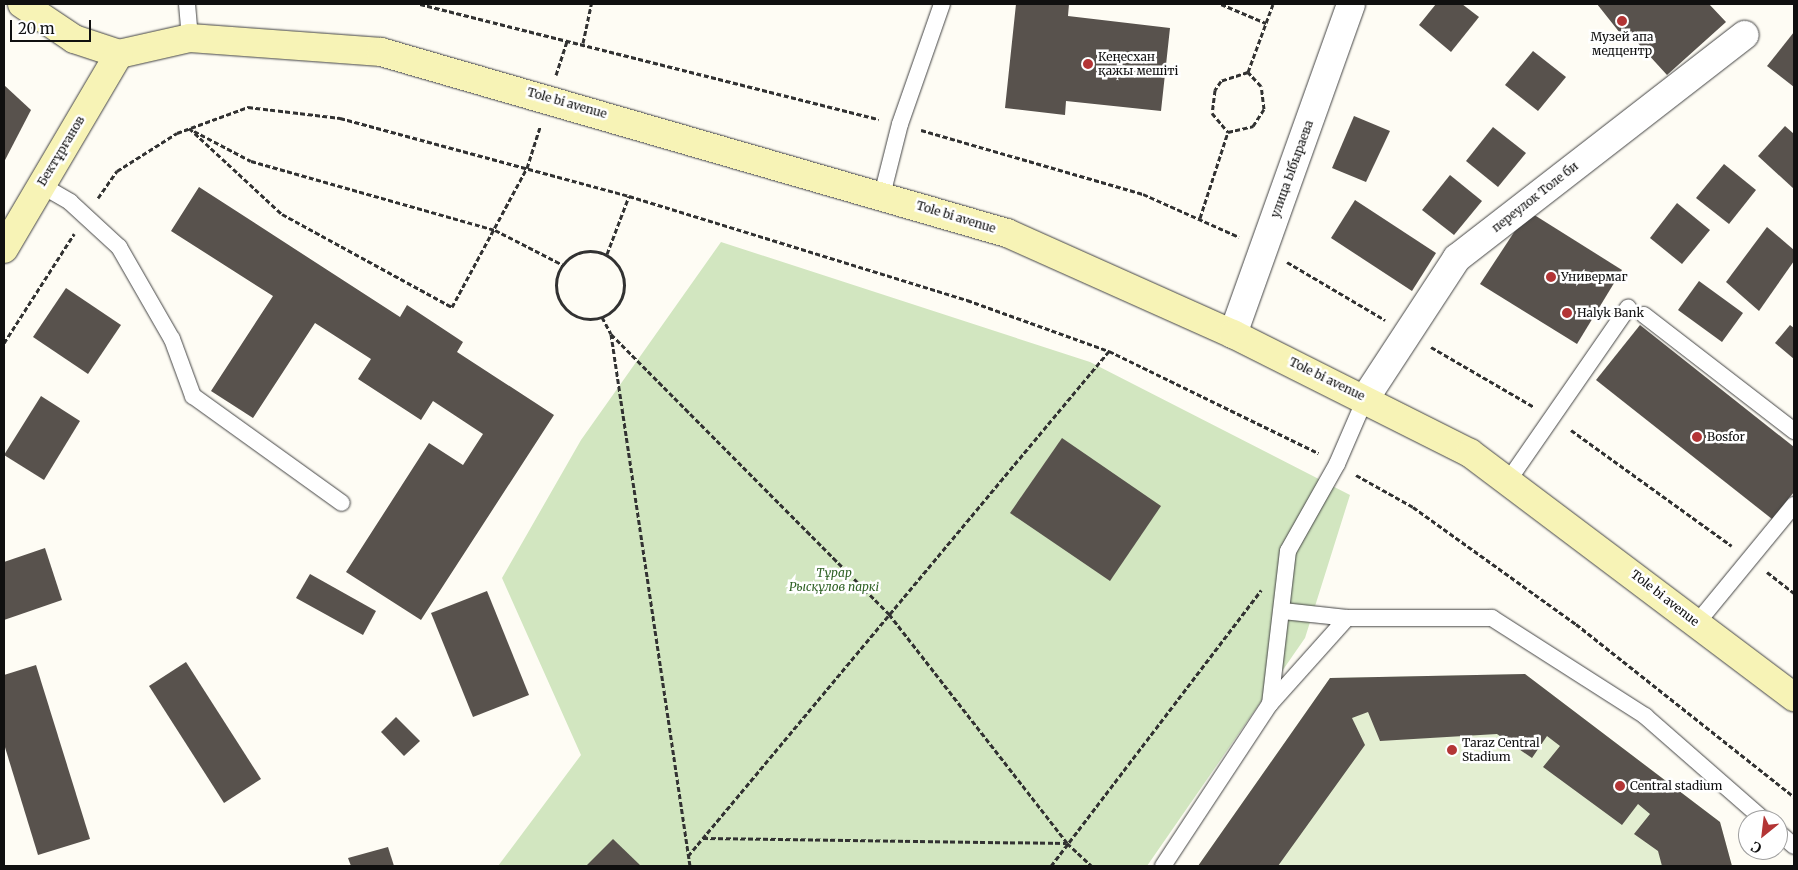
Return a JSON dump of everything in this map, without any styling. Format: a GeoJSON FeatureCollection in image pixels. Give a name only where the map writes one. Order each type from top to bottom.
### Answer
{"type":"FeatureCollection","features":[{"type":"Feature","properties":{"kind":"street"},"geometry":{"type":"LineString","coordinates":[[22,4],[74,39],[119,54]]}},
{"type":"Feature","properties":{"kind":"street","name":"улица Ыбыраева"},"geometry":{"type":"LineString","coordinates":[[1233,334],[1351,4]]}},
{"type":"Feature","properties":{"kind":"street","name":"переулок Толе би"},"geometry":{"type":"LineString","coordinates":[[1366,397],[1457,258],[1745,34]]}},
{"type":"Feature","properties":{"kind":"street","name":"Tole bi avenue"},"geometry":{"type":"LineString","coordinates":[[119,54],[190,38],[381,52],[549,98],[1007,233],[1233,334],[1366,397],[1470,453],[1794,697]]}},
{"type":"Feature","properties":{"kind":"street","name":"Бектұрғанов"},"geometry":{"type":"LineString","coordinates":[[4,249],[119,54]]}},
{"type":"Feature","properties":{"kind":"lane"},"geometry":{"type":"LineString","coordinates":[[187,4],[190,38]]}},
{"type":"Feature","properties":{"kind":"lane"},"geometry":{"type":"LineString","coordinates":[[882,196],[900,124],[942,4]]}},
{"type":"Feature","properties":{"kind":"lane"},"geometry":{"type":"LineString","coordinates":[[41,185],[86,217],[119,247],[172,339],[193,396],[342,503]]}},
{"type":"Feature","properties":{"kind":"lane"},"geometry":{"type":"LineString","coordinates":[[1508,481],[1628,308]]}},
{"type":"Feature","properties":{"kind":"lane"},"geometry":{"type":"LineString","coordinates":[[1644,315],[1794,431]]}},
{"type":"Feature","properties":{"kind":"lane"},"geometry":{"type":"LineString","coordinates":[[1270,704],[1283,611],[1288,552],[1337,464],[1366,397]]}},
{"type":"Feature","properties":{"kind":"lane"},"geometry":{"type":"LineString","coordinates":[[1697,623],[1749,557],[1794,505]]}},
{"type":"Feature","properties":{"kind":"lane"},"geometry":{"type":"LineString","coordinates":[[1283,611],[1347,618],[1492,618],[1646,716],[1753,810]]}},
{"type":"Feature","properties":{"kind":"lane"},"geometry":{"type":"LineString","coordinates":[[1163,866],[1270,704],[1347,618]]}},
{"type":"Feature","properties":{"kind":"path"},"geometry":{"type":"LineString","coordinates":[[420,4],[900,124],[1143,194],[1200,218],[1263,248],[1393,325]]}},
{"type":"Feature","properties":{"kind":"path"},"geometry":{"type":"LineString","coordinates":[[583,44],[591,4]]}},
{"type":"Feature","properties":{"kind":"path"},"geometry":{"type":"LineString","coordinates":[[1221,4],[1266,23]]}},
{"type":"Feature","properties":{"kind":"path"},"geometry":{"type":"LineString","coordinates":[[1248,72],[1273,4]]}},
{"type":"Feature","properties":{"kind":"path"},"geometry":{"type":"LineString","coordinates":[[189,128],[282,214],[452,307],[527,168],[567,41]]}},
{"type":"Feature","properties":{"kind":"path"},"geometry":{"type":"LineString","coordinates":[[1228,132],[1253,126],[1264,109],[1261,86],[1248,72]]}},
{"type":"Feature","properties":{"kind":"path"},"geometry":{"type":"LineString","coordinates":[[1228,132],[1212,114],[1214,90],[1221,81],[1248,72]]}},
{"type":"Feature","properties":{"kind":"path"},"geometry":{"type":"LineString","coordinates":[[4,343],[117,171],[189,128],[248,107],[340,118],[629,196],[968,300],[1109,352],[1337,464],[1413,507],[1576,624],[1794,797]]}},
{"type":"Feature","properties":{"kind":"path"},"geometry":{"type":"LineString","coordinates":[[189,128],[251,161],[495,230],[563,265]]}},
{"type":"Feature","properties":{"kind":"path"},"geometry":{"type":"LineString","coordinates":[[1200,218],[1228,132]]}},
{"type":"Feature","properties":{"kind":"path"},"geometry":{"type":"LineString","coordinates":[[606,254],[629,196]]}},
{"type":"Feature","properties":{"kind":"path"},"geometry":{"type":"LineString","coordinates":[[581,252],[606,254],[620,270],[623,292],[616,307],[602,317],[581,318],[563,306],[556,285],[563,265],[581,252]]}},
{"type":"Feature","properties":{"kind":"path"},"geometry":{"type":"LineString","coordinates":[[602,317],[611,334],[889,614],[1067,843],[1092,866]]}},
{"type":"Feature","properties":{"kind":"path"},"geometry":{"type":"LineString","coordinates":[[611,334],[690,866]]}},
{"type":"Feature","properties":{"kind":"path"},"geometry":{"type":"LineString","coordinates":[[1426,344],[1553,418],[1749,557],[1794,593]]}},
{"type":"Feature","properties":{"kind":"path"},"geometry":{"type":"LineString","coordinates":[[688,856],[1109,352]]}},
{"type":"Feature","properties":{"kind":"path"},"geometry":{"type":"LineString","coordinates":[[1051,866],[1211,660],[1288,552]]}},
{"type":"Feature","properties":{"kind":"path"},"geometry":{"type":"LineString","coordinates":[[703,838],[1067,843]]}},
{"type":"Feature","properties":{"kind":"green space","name":"Тұрар Рысқұлов паркі"},"geometry":{"type":"Polygon","coordinates":[[[721,242],[1090,362],[1350,495],[1305,638],[1147,866],[498,866],[581,755],[502,578],[581,440],[721,242]]]}},
{"type":"Feature","properties":{"kind":"green space","name":"Taraz Central Stadium"},"geometry":{"type":"Polygon","coordinates":[[[1525,674],[1720,822],[1732,866],[1198,866],[1330,678],[1525,674]]]}},
{"type":"Feature","properties":{"kind":"building","name":"Кеңесхан қажы мешіті"},"geometry":{"type":"Polygon","coordinates":[[[1016,4],[1069,4],[1068,16],[1170,28],[1161,111],[1066,101],[1065,115],[1005,108],[1016,4]]]}},
{"type":"Feature","properties":{"kind":"building"},"geometry":{"type":"Polygon","coordinates":[[[1436,4],[1462,4],[1479,17],[1451,52],[1419,25],[1436,4]]]}},
{"type":"Feature","properties":{"kind":"building"},"geometry":{"type":"Polygon","coordinates":[[[1597,4],[1709,4],[1726,22],[1667,75],[1625,29],[1620,33],[1597,4]]]}},
{"type":"Feature","properties":{"kind":"building"},"geometry":{"type":"Polygon","coordinates":[[[1794,32],[1794,87],[1767,66],[1794,32]]]}},
{"type":"Feature","properties":{"kind":"building"},"geometry":{"type":"Polygon","coordinates":[[[1533,51],[1566,77],[1538,111],[1505,85],[1533,51]]]}},
{"type":"Feature","properties":{"kind":"building"},"geometry":{"type":"Polygon","coordinates":[[[4,85],[31,110],[4,162],[4,85]]]}},
{"type":"Feature","properties":{"kind":"building"},"geometry":{"type":"Polygon","coordinates":[[[1354,116],[1390,131],[1366,182],[1332,168],[1354,116]]]}},
{"type":"Feature","properties":{"kind":"building"},"geometry":{"type":"Polygon","coordinates":[[[1785,126],[1794,134],[1794,189],[1758,156],[1785,126]]]}},
{"type":"Feature","properties":{"kind":"building"},"geometry":{"type":"Polygon","coordinates":[[[1493,127],[1526,153],[1498,187],[1466,161],[1493,127]]]}},
{"type":"Feature","properties":{"kind":"building"},"geometry":{"type":"Polygon","coordinates":[[[1724,164],[1756,190],[1729,224],[1696,198],[1724,164]]]}},
{"type":"Feature","properties":{"kind":"building"},"geometry":{"type":"Polygon","coordinates":[[[1450,175],[1482,201],[1454,235],[1422,210],[1450,175]]]}},
{"type":"Feature","properties":{"kind":"building"},"geometry":{"type":"Polygon","coordinates":[[[199,187],[400,317],[407,305],[463,342],[457,352],[554,415],[421,620],[346,572],[429,443],[463,465],[483,434],[433,401],[421,420],[358,379],[371,359],[315,323],[253,418],[211,391],[273,296],[171,231],[199,187]]]}},
{"type":"Feature","properties":{"kind":"building"},"geometry":{"type":"Polygon","coordinates":[[[1355,200],[1436,253],[1412,291],[1331,238],[1355,200]]]}},
{"type":"Feature","properties":{"kind":"building"},"geometry":{"type":"Polygon","coordinates":[[[1677,203],[1710,230],[1682,264],[1650,238],[1677,203]]]}},
{"type":"Feature","properties":{"kind":"building","name":"Универмаг"},"geometry":{"type":"Polygon","coordinates":[[[1528,211],[1622,270],[1577,344],[1480,284],[1528,211]]]}},
{"type":"Feature","properties":{"kind":"building"},"geometry":{"type":"Polygon","coordinates":[[[1767,227],[1794,250],[1794,261],[1759,311],[1726,282],[1767,227]]]}},
{"type":"Feature","properties":{"kind":"building"},"geometry":{"type":"Polygon","coordinates":[[[1699,281],[1743,313],[1722,342],[1678,310],[1699,281]]]}},
{"type":"Feature","properties":{"kind":"building"},"geometry":{"type":"Polygon","coordinates":[[[66,288],[121,325],[88,374],[33,337],[66,288]]]}},
{"type":"Feature","properties":{"kind":"building"},"geometry":{"type":"Polygon","coordinates":[[[1640,325],[1794,447],[1794,492],[1772,519],[1596,380],[1640,325]]]}},
{"type":"Feature","properties":{"kind":"building"},"geometry":{"type":"Polygon","coordinates":[[[1790,325],[1794,328],[1794,359],[1775,343],[1790,325]]]}},
{"type":"Feature","properties":{"kind":"building"},"geometry":{"type":"Polygon","coordinates":[[[41,396],[80,421],[44,480],[4,455],[41,396]]]}},
{"type":"Feature","properties":{"kind":"building"},"geometry":{"type":"Polygon","coordinates":[[[1062,438],[1161,506],[1110,581],[1010,513],[1062,438]]]}},
{"type":"Feature","properties":{"kind":"building"},"geometry":{"type":"Polygon","coordinates":[[[45,548],[62,600],[4,620],[4,562],[45,548]]]}},
{"type":"Feature","properties":{"kind":"building"},"geometry":{"type":"Polygon","coordinates":[[[310,574],[376,611],[363,635],[296,598],[310,574]]]}},
{"type":"Feature","properties":{"kind":"building"},"geometry":{"type":"Polygon","coordinates":[[[487,591],[529,695],[473,717],[431,613],[487,591]]]}},
{"type":"Feature","properties":{"kind":"building"},"geometry":{"type":"Polygon","coordinates":[[[186,662],[261,779],[224,803],[149,686],[186,662]]]}},
{"type":"Feature","properties":{"kind":"building"},"geometry":{"type":"Polygon","coordinates":[[[36,665],[90,839],[38,855],[4,744],[4,675],[36,665]]]}},
{"type":"Feature","properties":{"kind":"building","name":"Central stadium"},"geometry":{"type":"Polygon","coordinates":[[[1525,674],[1720,822],[1732,866],[1662,866],[1658,851],[1634,834],[1650,814],[1638,804],[1622,825],[1543,767],[1560,746],[1547,736],[1532,758],[1497,734],[1380,741],[1368,712],[1352,718],[1365,745],[1278,866],[1198,866],[1330,678],[1525,674]]]}},
{"type":"Feature","properties":{"kind":"building"},"geometry":{"type":"Polygon","coordinates":[[[396,717],[420,741],[404,756],[381,732],[396,717]]]}},
{"type":"Feature","properties":{"kind":"building"},"geometry":{"type":"Polygon","coordinates":[[[613,839],[641,866],[586,866],[613,839]]]}},
{"type":"Feature","properties":{"kind":"building"},"geometry":{"type":"Polygon","coordinates":[[[388,847],[394,866],[351,866],[348,858],[388,847]]]}},
{"type":"Feature","properties":{"kind":"place","name":"Музей апа медцентр"},"geometry":{"type":"Point","coordinates":[1622,21]}},
{"type":"Feature","properties":{"kind":"place","name":"Кеңесхан қажы мешіті"},"geometry":{"type":"Point","coordinates":[1088,64]}},
{"type":"Feature","properties":{"kind":"place","name":"Универмаг"},"geometry":{"type":"Point","coordinates":[1551,277]}},
{"type":"Feature","properties":{"kind":"place","name":"Halyk Bank"},"geometry":{"type":"Point","coordinates":[1567,313]}},
{"type":"Feature","properties":{"kind":"place","name":"Bosfor"},"geometry":{"type":"Point","coordinates":[1697,437]}},
{"type":"Feature","properties":{"kind":"place","name":"Taraz Central Stadium"},"geometry":{"type":"Point","coordinates":[1452,750]}},
{"type":"Feature","properties":{"kind":"place","name":"Central stadium"},"geometry":{"type":"Point","coordinates":[1620,786]}}]}
